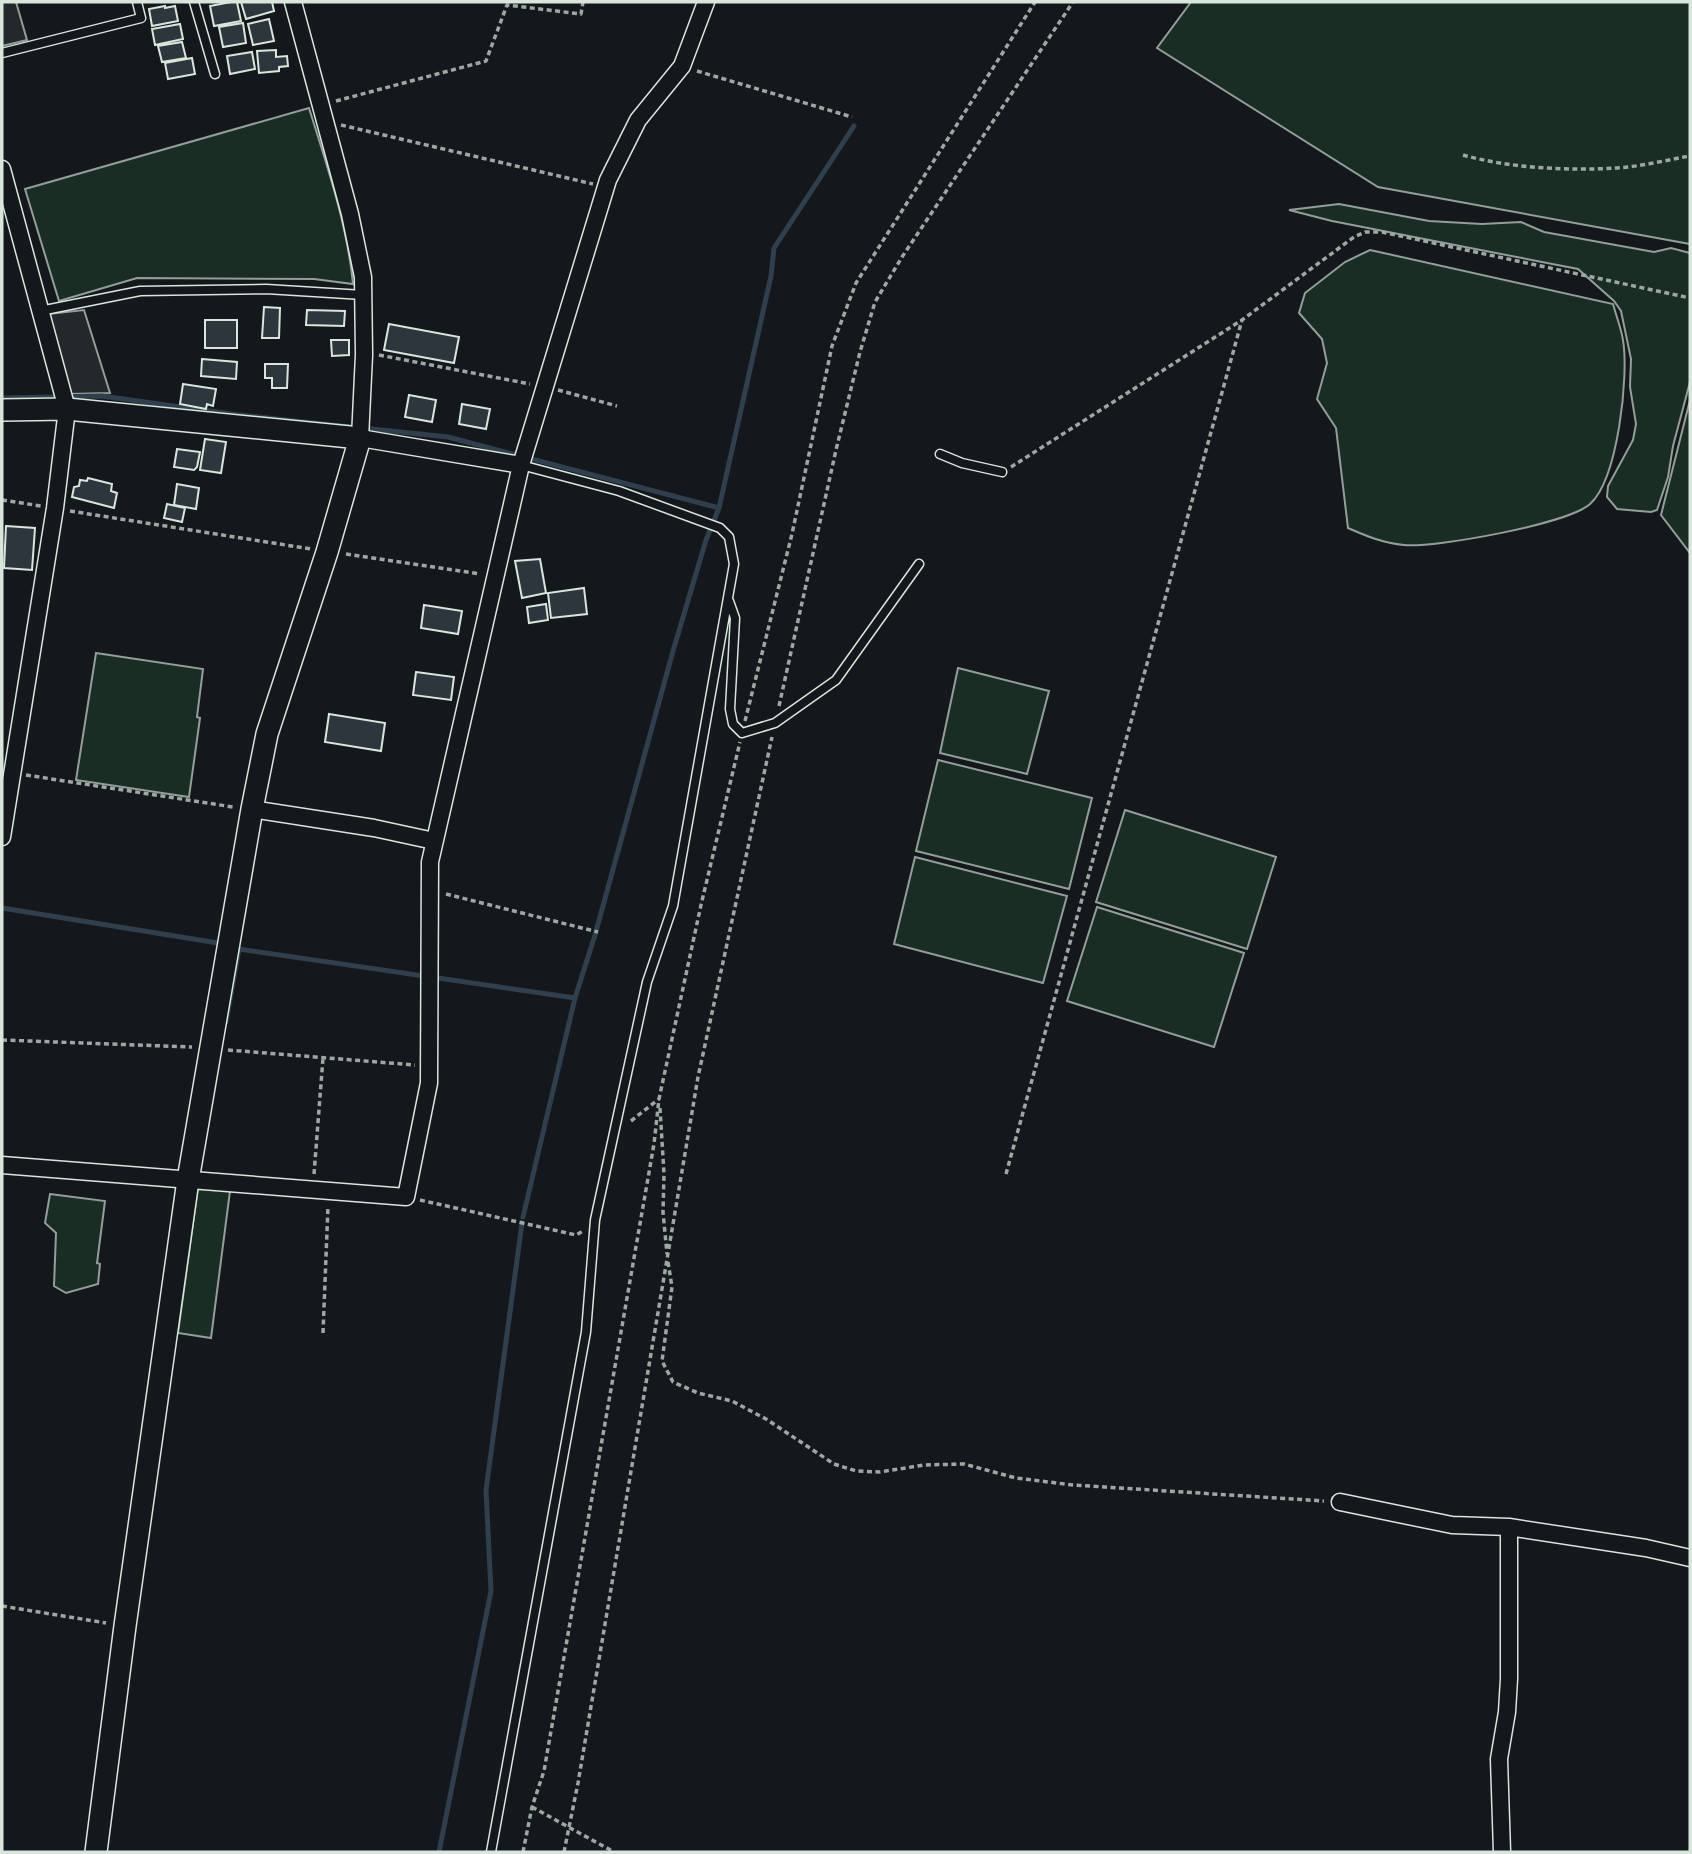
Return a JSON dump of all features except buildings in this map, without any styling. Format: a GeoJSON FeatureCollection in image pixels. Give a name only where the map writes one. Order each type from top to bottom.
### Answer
{"type":"FeatureCollection","features":[{"type":"Feature","properties":{"kind":"street"},"geometry":{"type":"LineString","coordinates":[[96,1852],[188,1180],[267,734],[327,552],[360,438],[364,352],[363,277],[350,214],[293,2]]}},
{"type":"Feature","properties":{"kind":"street"},"geometry":{"type":"LineString","coordinates":[[2,1165],[406,1197],[429,1083],[430,862],[521,465],[606,187],[638,120],[682,66],[706,2]]}},
{"type":"Feature","properties":{"kind":"street"},"geometry":{"type":"LineString","coordinates":[[2,169],[67,409],[55,508],[2,837]]}},
{"type":"Feature","properties":{"kind":"street"},"geometry":{"type":"LineString","coordinates":[[2,410],[67,409],[360,438],[521,465]]}},
{"type":"Feature","properties":{"kind":"street"},"geometry":{"type":"LineString","coordinates":[[253,809],[374,828],[434,841]]}},
{"type":"Feature","properties":{"kind":"street"},"geometry":{"type":"LineString","coordinates":[[1340,1502],[1452,1525],[1509,1527],[1646,1548],[1690,1558]]}},
{"type":"Feature","properties":{"kind":"street"},"geometry":{"type":"LineString","coordinates":[[1502,1852],[1499,1759],[1507,1712],[1509,1679],[1509,1527]]}},
{"type":"Feature","properties":{"kind":"lane"},"geometry":{"type":"LineString","coordinates":[[2,53],[141,18],[137,2]]}},
{"type":"Feature","properties":{"kind":"lane"},"geometry":{"type":"LineString","coordinates":[[194,2],[215,74]]}},
{"type":"Feature","properties":{"kind":"lane"},"geometry":{"type":"LineString","coordinates":[[40,311],[140,291],[266,289],[363,295]]}},
{"type":"Feature","properties":{"kind":"lane"},"geometry":{"type":"LineString","coordinates":[[940,454],[962,463],[1002,472]]}},
{"type":"Feature","properties":{"kind":"lane"},"geometry":{"type":"LineString","coordinates":[[491,1852],[586,1332],[595,1220],[647,982],[673,906],[734,564],[729,537],[719,528],[619,491],[521,465]]}},
{"type":"Feature","properties":{"kind":"lane"},"geometry":{"type":"LineString","coordinates":[[728,600],[735,618],[730,709],[733,724],[742,733],[775,723],[835,681],[919,564]]}},
{"type":"Feature","properties":{"kind":"path"},"geometry":{"type":"LineString","coordinates":[[321,105],[486,61],[507,5],[581,15],[583,2]]}},
{"type":"Feature","properties":{"kind":"path"},"geometry":{"type":"LineString","coordinates":[[523,1852],[532,1807],[544,1771],[576,1596],[659,1099],[701,905],[792,534],[832,346],[856,283],[1035,2]]}},
{"type":"Feature","properties":{"kind":"path"},"geometry":{"type":"LineString","coordinates":[[564,1852],[698,1077],[860,352],[875,302],[902,257],[1073,2]]}},
{"type":"Feature","properties":{"kind":"path"},"geometry":{"type":"LineString","coordinates":[[682,66],[852,117]]}},
{"type":"Feature","properties":{"kind":"path"},"geometry":{"type":"LineString","coordinates":[[325,122],[606,187]]}},
{"type":"Feature","properties":{"kind":"path"},"geometry":{"type":"LineString","coordinates":[[1463,155],[1479,160],[1555,168],[1617,169],[1690,156]]}},
{"type":"Feature","properties":{"kind":"path"},"geometry":{"type":"LineString","coordinates":[[1002,472],[1242,320],[1354,237],[1365,232],[1382,232],[1690,298]]}},
{"type":"Feature","properties":{"kind":"path"},"geometry":{"type":"LineString","coordinates":[[1006,1174],[1242,320]]}},
{"type":"Feature","properties":{"kind":"path"},"geometry":{"type":"LineString","coordinates":[[364,352],[545,387],[617,406]]}},
{"type":"Feature","properties":{"kind":"path"},"geometry":{"type":"LineString","coordinates":[[2,500],[494,576]]}},
{"type":"Feature","properties":{"kind":"path"},"geometry":{"type":"LineString","coordinates":[[11,773],[253,809]]}},
{"type":"Feature","properties":{"kind":"path"},"geometry":{"type":"LineString","coordinates":[[430,890],[598,932]]}},
{"type":"Feature","properties":{"kind":"path"},"geometry":{"type":"LineString","coordinates":[[323,1058],[320,1190],[323,1333]]}},
{"type":"Feature","properties":{"kind":"path"},"geometry":{"type":"LineString","coordinates":[[659,1099],[664,1174],[663,1212],[672,1287],[662,1361],[673,1382],[698,1393],[732,1401],[766,1419],[834,1464],[856,1471],[880,1472],[924,1465],[964,1464],[1016,1478],[1073,1485],[1340,1502]]}},
{"type":"Feature","properties":{"kind":"path"},"geometry":{"type":"LineString","coordinates":[[627,1131],[632,1118],[659,1099]]}},
{"type":"Feature","properties":{"kind":"path"},"geometry":{"type":"LineString","coordinates":[[406,1197],[576,1235],[593,1226],[595,1220]]}},
{"type":"Feature","properties":{"kind":"path"},"geometry":{"type":"LineString","coordinates":[[2,1606],[125,1626]]}},
{"type":"Feature","properties":{"kind":"path"},"geometry":{"type":"LineString","coordinates":[[532,1807],[614,1852]]}},
{"type":"Feature","properties":{"kind":"green space"},"geometry":{"type":"Polygon","coordinates":[[[1191,2],[1690,2],[1690,244],[1378,187],[1157,48],[1191,2]]]}},
{"type":"Feature","properties":{"kind":"green space"},"geometry":{"type":"Polygon","coordinates":[[[309,108],[341,217],[353,284],[314,279],[137,278],[59,301],[25,189],[309,108]]]}},
{"type":"Feature","properties":{"kind":"green space"},"geometry":{"type":"Polygon","coordinates":[[[1339,204],[1429,221],[1482,224],[1521,222],[1544,232],[1654,252],[1671,248],[1690,253],[1690,382],[1673,446],[1668,477],[1657,510],[1651,512],[1617,509],[1607,497],[1608,486],[1633,440],[1636,424],[1630,387],[1631,359],[1621,311],[1614,301],[1578,269],[1332,221],[1289,210],[1339,204]]]}},
{"type":"Feature","properties":{"kind":"green space"},"geometry":{"type":"Polygon","coordinates":[[[1370,250],[1613,304],[1623,340],[1623,401],[1608,473],[1600,491],[1590,504],[1577,512],[1530,527],[1443,543],[1396,544],[1348,528],[1336,428],[1317,399],[1327,363],[1322,339],[1299,313],[1305,293],[1345,262],[1370,250]]]}},
{"type":"Feature","properties":{"kind":"green space"},"geometry":{"type":"Polygon","coordinates":[[[1690,400],[1690,553],[1661,515],[1690,400]]]}},
{"type":"Feature","properties":{"kind":"green space"},"geometry":{"type":"Polygon","coordinates":[[[96,653],[203,669],[197,717],[200,718],[189,797],[76,780],[96,653]]]}},
{"type":"Feature","properties":{"kind":"green space"},"geometry":{"type":"Polygon","coordinates":[[[958,668],[1049,691],[1027,774],[940,753],[958,668]]]}},
{"type":"Feature","properties":{"kind":"green space"},"geometry":{"type":"Polygon","coordinates":[[[938,760],[1092,798],[1069,889],[916,851],[938,760]]]}},
{"type":"Feature","properties":{"kind":"green space"},"geometry":{"type":"Polygon","coordinates":[[[1125,810],[1276,857],[1247,949],[1096,902],[1125,810]]]}},
{"type":"Feature","properties":{"kind":"green space"},"geometry":{"type":"Polygon","coordinates":[[[915,857],[1067,896],[1043,983],[894,944],[915,857]]]}},
{"type":"Feature","properties":{"kind":"green space"},"geometry":{"type":"Polygon","coordinates":[[[1097,907],[1244,953],[1214,1047],[1067,1001],[1097,907]]]}},
{"type":"Feature","properties":{"kind":"green space"},"geometry":{"type":"Polygon","coordinates":[[[198,1187],[230,1191],[211,1338],[178,1333],[198,1187]]]}},
{"type":"Feature","properties":{"kind":"green space"},"geometry":{"type":"Polygon","coordinates":[[[50,1194],[105,1201],[97,1263],[100,1264],[98,1284],[66,1293],[54,1286],[56,1233],[45,1223],[50,1194]]]}},
{"type":"Feature","properties":{"kind":"shaded area"},"geometry":{"type":"Polygon","coordinates":[[[2,2],[16,2],[27,40],[2,46],[2,2]]]}},
{"type":"Feature","properties":{"kind":"shaded area"},"geometry":{"type":"Polygon","coordinates":[[[84,310],[110,393],[69,394],[48,314],[84,310]]]}},
{"type":"Feature","properties":{"kind":"waterway"},"geometry":{"type":"LineString","coordinates":[[523,1217],[575,998],[595,935],[673,651],[706,540],[719,508],[771,276],[774,248],[854,126]]}},
{"type":"Feature","properties":{"kind":"waterway"},"geometry":{"type":"LineString","coordinates":[[2,398],[102,396],[350,427]]}},
{"type":"Feature","properties":{"kind":"waterway"},"geometry":{"type":"LineString","coordinates":[[363,428],[448,437],[719,508]]}},
{"type":"Feature","properties":{"kind":"waterway"},"geometry":{"type":"LineString","coordinates":[[2,908],[218,943]]}},
{"type":"Feature","properties":{"kind":"waterway"},"geometry":{"type":"LineString","coordinates":[[226,1022],[239,949],[575,998]]}},
{"type":"Feature","properties":{"kind":"waterway"},"geometry":{"type":"LineString","coordinates":[[439,1852],[491,1591],[486,1490],[522,1223]]}}]}
